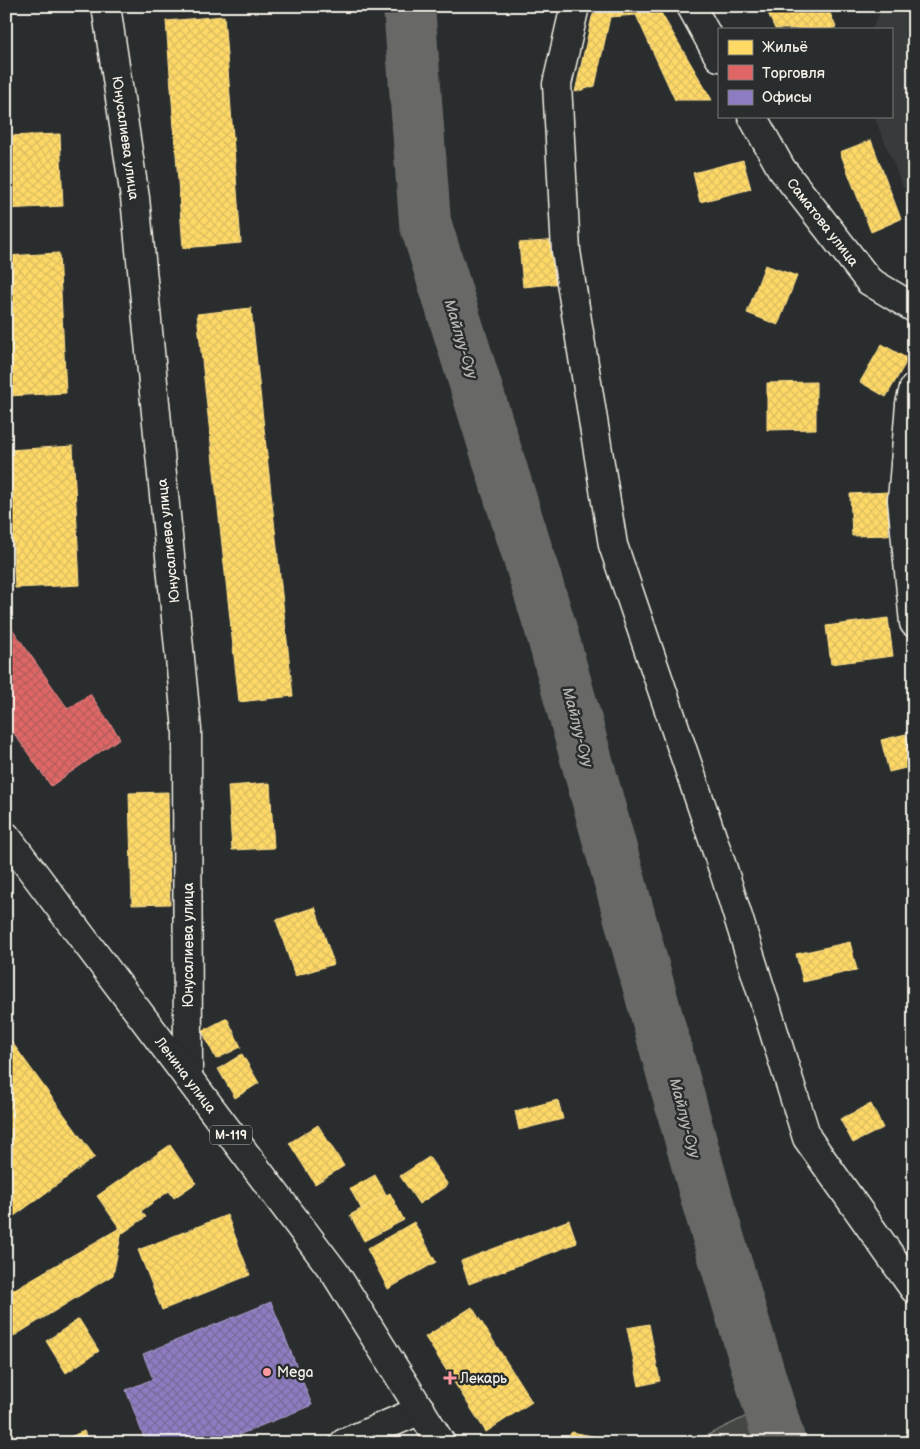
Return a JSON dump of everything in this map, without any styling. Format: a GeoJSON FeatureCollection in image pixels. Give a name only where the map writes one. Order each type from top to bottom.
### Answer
{"type":"FeatureCollection","features":[{"type":"Feature","properties":{"kind":"street","name":"Юнусалиева улица"},"geometry":{"type":"LineString","coordinates":[[106,6],[135,198],[187,730],[188,1078]]}},
{"type":"Feature","properties":{"kind":"street"},"geometry":{"type":"LineString","coordinates":[[575,6],[557,84],[566,251],[613,545],[724,872],[807,1138],[914,1289]]}},
{"type":"Feature","properties":{"kind":"street"},"geometry":{"type":"LineString","coordinates":[[690,6],[718,55]]}},
{"type":"Feature","properties":{"kind":"street","name":"Саматова улица"},"geometry":{"type":"LineString","coordinates":[[753,118],[781,168],[869,281],[914,308]]}},
{"type":"Feature","properties":{"kind":"street"},"geometry":{"type":"LineString","coordinates":[[914,388],[910,404],[902,500],[914,623]]}},
{"type":"Feature","properties":{"kind":"street","name":"Ленина улица"},"geometry":{"type":"LineString","coordinates":[[6,836],[334,1274],[441,1443]]}},
{"type":"Feature","properties":{"kind":"street"},"geometry":{"type":"LineString","coordinates":[[344,1443],[420,1410]]}},
{"type":"Feature","properties":{"kind":"shaded area"},"geometry":{"type":"Polygon","coordinates":[[[883,6],[914,6],[914,214],[875,118],[892,118],[892,28],[872,28],[883,6]]]}},
{"type":"Feature","properties":{"kind":"shaded area"},"geometry":{"type":"Polygon","coordinates":[[[753,1413],[761,1443],[691,1443],[753,1413]]]}},
{"type":"Feature","properties":{"kind":"building: Жильё"},"geometry":{"type":"Polygon","coordinates":[[[597,6],[657,6],[712,100],[675,100],[636,15],[610,17],[595,86],[575,92],[592,17],[597,6]]]}},
{"type":"Feature","properties":{"kind":"building: Жильё"},"geometry":{"type":"Polygon","coordinates":[[[765,6],[827,6],[836,27],[834,28],[775,28],[765,6]]]}},
{"type":"Feature","properties":{"kind":"building: Жильё"},"geometry":{"type":"Polygon","coordinates":[[[224,16],[241,243],[183,248],[166,21],[224,16]]]}},
{"type":"Feature","properties":{"kind":"building: Жильё"},"geometry":{"type":"Polygon","coordinates":[[[60,134],[63,206],[6,209],[6,136],[60,134]]]}},
{"type":"Feature","properties":{"kind":"building: Жильё"},"geometry":{"type":"Polygon","coordinates":[[[871,140],[901,219],[871,232],[840,152],[871,140]]]}},
{"type":"Feature","properties":{"kind":"building: Жильё"},"geometry":{"type":"Polygon","coordinates":[[[743,160],[751,189],[700,202],[693,173],[743,160]]]}},
{"type":"Feature","properties":{"kind":"building: Жильё"},"geometry":{"type":"Polygon","coordinates":[[[559,240],[563,283],[523,287],[519,243],[559,240]]]}},
{"type":"Feature","properties":{"kind":"building: Жильё"},"geometry":{"type":"Polygon","coordinates":[[[59,253],[66,393],[6,396],[6,256],[59,253]]]}},
{"type":"Feature","properties":{"kind":"building: Жильё"},"geometry":{"type":"Polygon","coordinates":[[[765,265],[797,276],[778,325],[747,313],[765,265]]]}},
{"type":"Feature","properties":{"kind":"building: Жильё"},"geometry":{"type":"Polygon","coordinates":[[[251,308],[293,696],[239,702],[197,314],[251,308]]]}},
{"type":"Feature","properties":{"kind":"building: Жильё"},"geometry":{"type":"Polygon","coordinates":[[[882,344],[908,359],[886,397],[860,382],[882,344]]]}},
{"type":"Feature","properties":{"kind":"building: Жильё"},"geometry":{"type":"Polygon","coordinates":[[[816,382],[816,429],[767,430],[767,383],[816,382]]]}},
{"type":"Feature","properties":{"kind":"building: Жильё"},"geometry":{"type":"Polygon","coordinates":[[[73,446],[80,585],[15,588],[8,450],[73,446]]]}},
{"type":"Feature","properties":{"kind":"building: Жильё"},"geometry":{"type":"Polygon","coordinates":[[[888,492],[889,535],[852,536],[850,494],[888,492]]]}},
{"type":"Feature","properties":{"kind":"building: Жильё"},"geometry":{"type":"Polygon","coordinates":[[[888,618],[893,656],[831,664],[826,626],[888,618]]]}},
{"type":"Feature","properties":{"kind":"building: Жильё"},"geometry":{"type":"Polygon","coordinates":[[[906,734],[914,766],[889,772],[881,740],[906,734]]]}},
{"type":"Feature","properties":{"kind":"building: Жильё"},"geometry":{"type":"Polygon","coordinates":[[[270,783],[274,848],[232,850],[228,786],[270,783]]]}},
{"type":"Feature","properties":{"kind":"building: Жильё"},"geometry":{"type":"Polygon","coordinates":[[[168,792],[170,904],[132,905],[129,793],[168,792]]]}},
{"type":"Feature","properties":{"kind":"building: Жильё"},"geometry":{"type":"Polygon","coordinates":[[[315,907],[334,964],[295,976],[276,920],[315,907]]]}},
{"type":"Feature","properties":{"kind":"building: Жильё"},"geometry":{"type":"Polygon","coordinates":[[[850,942],[857,970],[803,982],[796,954],[850,942]]]}},
{"type":"Feature","properties":{"kind":"building: Жильё"},"geometry":{"type":"Polygon","coordinates":[[[227,1018],[241,1047],[216,1059],[202,1031],[227,1018]]]}},
{"type":"Feature","properties":{"kind":"building: Жильё"},"geometry":{"type":"Polygon","coordinates":[[[6,1034],[95,1157],[6,1222],[6,1165],[12,1161],[6,1152],[6,1034]]]}},
{"type":"Feature","properties":{"kind":"building: Жильё"},"geometry":{"type":"Polygon","coordinates":[[[242,1054],[259,1083],[235,1098],[218,1069],[242,1054]]]}},
{"type":"Feature","properties":{"kind":"building: Жильё"},"geometry":{"type":"Polygon","coordinates":[[[558,1100],[563,1119],[519,1130],[515,1111],[558,1100]]]}},
{"type":"Feature","properties":{"kind":"building: Жильё"},"geometry":{"type":"Polygon","coordinates":[[[871,1104],[883,1128],[853,1143],[840,1119],[871,1104]]]}},
{"type":"Feature","properties":{"kind":"building: Жильё"},"geometry":{"type":"Polygon","coordinates":[[[318,1125],[344,1166],[315,1184],[289,1143],[318,1125]]]}},
{"type":"Feature","properties":{"kind":"building: Жильё"},"geometry":{"type":"Polygon","coordinates":[[[170,1145],[196,1183],[174,1198],[169,1191],[141,1211],[146,1217],[123,1233],[97,1196],[170,1145]]]}},
{"type":"Feature","properties":{"kind":"building: Жильё"},"geometry":{"type":"Polygon","coordinates":[[[429,1157],[448,1185],[419,1204],[400,1176],[429,1157]]]}},
{"type":"Feature","properties":{"kind":"building: Жильё"},"geometry":{"type":"Polygon","coordinates":[[[375,1175],[387,1196],[362,1210],[350,1189],[375,1175]]]}},
{"type":"Feature","properties":{"kind":"building: Жильё"},"geometry":{"type":"Polygon","coordinates":[[[390,1193],[404,1220],[364,1241],[350,1215],[390,1193]]]}},
{"type":"Feature","properties":{"kind":"building: Жильё"},"geometry":{"type":"Polygon","coordinates":[[[227,1215],[250,1275],[162,1310],[138,1250],[227,1215]]]}},
{"type":"Feature","properties":{"kind":"building: Жильё"},"geometry":{"type":"Polygon","coordinates":[[[569,1220],[577,1243],[469,1284],[461,1261],[569,1220]]]}},
{"type":"Feature","properties":{"kind":"building: Жильё"},"geometry":{"type":"Polygon","coordinates":[[[414,1222],[436,1262],[388,1289],[367,1249],[414,1222]]]}},
{"type":"Feature","properties":{"kind":"building: Жильё"},"geometry":{"type":"Polygon","coordinates":[[[123,1226],[113,1275],[6,1341],[6,1294],[123,1226]]]}},
{"type":"Feature","properties":{"kind":"building: Жильё"},"geometry":{"type":"Polygon","coordinates":[[[472,1307],[532,1402],[486,1432],[425,1337],[472,1307]]]}},
{"type":"Feature","properties":{"kind":"building: Жильё"},"geometry":{"type":"Polygon","coordinates":[[[79,1319],[99,1351],[66,1373],[46,1341],[79,1319]]]}},
{"type":"Feature","properties":{"kind":"building: Жильё"},"geometry":{"type":"Polygon","coordinates":[[[649,1324],[660,1381],[639,1386],[627,1328],[649,1324]]]}},
{"type":"Feature","properties":{"kind":"building: Жильё"},"geometry":{"type":"Polygon","coordinates":[[[84,1431],[89,1443],[56,1443],[84,1431]]]}},
{"type":"Feature","properties":{"kind":"building: Жильё"},"geometry":{"type":"Polygon","coordinates":[[[572,1432],[597,1437],[600,1443],[563,1443],[572,1432]]]}},
{"type":"Feature","properties":{"kind":"building: Торговля"},"geometry":{"type":"Polygon","coordinates":[[[11,627],[68,709],[90,694],[120,738],[51,786],[6,722],[6,630],[11,627]]]}},
{"type":"Feature","properties":{"kind":"building: Офисы"},"geometry":{"type":"Polygon","coordinates":[[[271,1302],[312,1405],[226,1440],[227,1443],[146,1443],[126,1390],[153,1379],[143,1354],[271,1302]]]}},
{"type":"Feature","properties":{"kind":"waterway","name":"Майлуу-Суу"},"geometry":{"type":"LineString","coordinates":[[409,6],[425,222],[550,626],[707,1200],[780,1443]]}},
{"type":"Feature","properties":{"kind":"place","name":"Mega"},"geometry":{"type":"Point","coordinates":[267,1372]}},
{"type":"Feature","properties":{"kind":"place","name":"Лекарь"},"geometry":{"type":"Point","coordinates":[450,1378]}}]}
